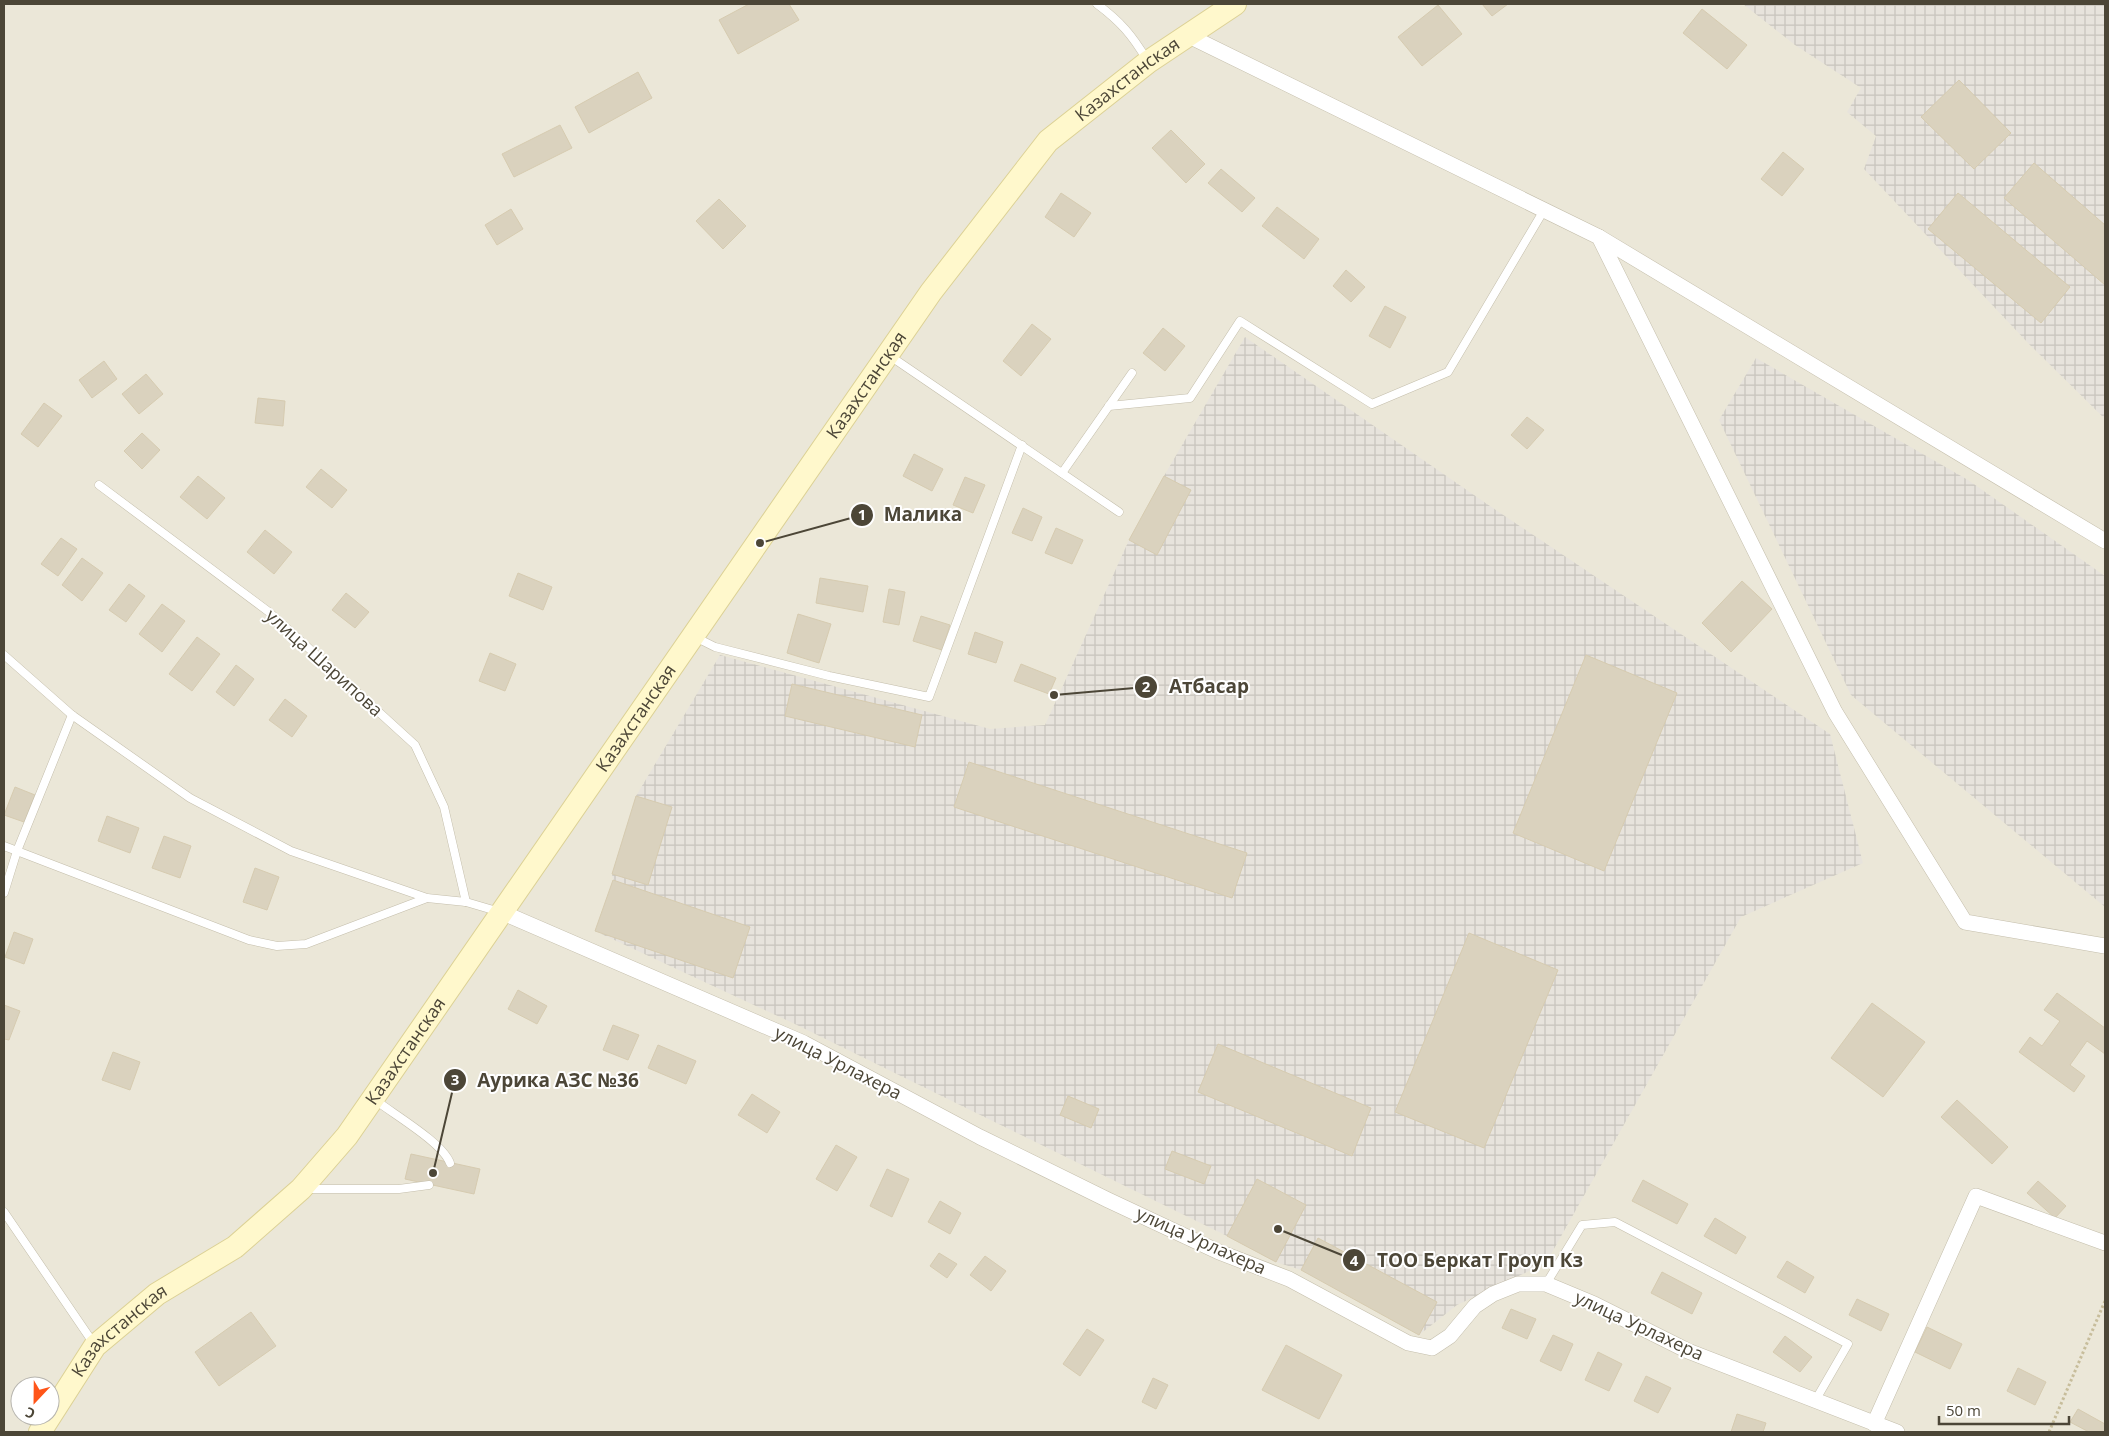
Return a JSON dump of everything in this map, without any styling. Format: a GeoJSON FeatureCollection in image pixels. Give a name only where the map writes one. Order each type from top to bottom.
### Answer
{"type":"FeatureCollection","features":[{"type":"Feature","properties":{"kind":"main road","name":"Казахстанская"},"geometry":{"type":"LineString","coordinates":[[40,1432],[95,1346],[157,1294],[235,1247],[301,1189],[347,1136],[888,354],[932,292],[1048,140],[1148,62],[1235,4]]}},
{"type":"Feature","properties":{"kind":"street"},"geometry":{"type":"LineString","coordinates":[[1188,36],[1599,237],[2105,541]]}},
{"type":"Feature","properties":{"kind":"street"},"geometry":{"type":"LineString","coordinates":[[1599,237],[1835,712],[1965,922],[2105,946]]}},
{"type":"Feature","properties":{"kind":"street","name":"улица Урлахера"},"geometry":{"type":"LineString","coordinates":[[501,912],[804,1043],[988,1141],[1219,1252],[1289,1279],[1408,1344],[1432,1348],[1450,1336],[1475,1306],[1493,1294],[1518,1284],[1546,1284],[1594,1304],[1688,1351],[1898,1432]]}},
{"type":"Feature","properties":{"kind":"street"},"geometry":{"type":"LineString","coordinates":[[1874,1424],[1976,1196],[2105,1243]]}},
{"type":"Feature","properties":{"kind":"lane"},"geometry":{"type":"LineString","coordinates":[[1097,4],[1115,17],[1131,34],[1148,62]]}},
{"type":"Feature","properties":{"kind":"lane"},"geometry":{"type":"LineString","coordinates":[[1109,406],[1190,398],[1240,321],[1372,404],[1448,372],[1544,210]]}},
{"type":"Feature","properties":{"kind":"lane"},"geometry":{"type":"LineString","coordinates":[[888,354],[1119,512]]}},
{"type":"Feature","properties":{"kind":"lane"},"geometry":{"type":"LineString","coordinates":[[1062,473],[1132,373]]}},
{"type":"Feature","properties":{"kind":"lane"},"geometry":{"type":"LineString","coordinates":[[693,637],[715,647],[829,676],[929,697],[1022,446]]}},
{"type":"Feature","properties":{"kind":"lane","name":"улица Шарипова"},"geometry":{"type":"LineString","coordinates":[[99,485],[269,612],[415,745],[444,807],[466,902]]}},
{"type":"Feature","properties":{"kind":"lane"},"geometry":{"type":"LineString","coordinates":[[4,654],[72,715],[190,798],[291,851],[427,898],[466,902],[501,912]]}},
{"type":"Feature","properties":{"kind":"lane"},"geometry":{"type":"LineString","coordinates":[[4,893],[17,851],[72,715]]}},
{"type":"Feature","properties":{"kind":"lane"},"geometry":{"type":"LineString","coordinates":[[4,846],[249,940],[277,946],[306,944],[427,898]]}},
{"type":"Feature","properties":{"kind":"lane"},"geometry":{"type":"LineString","coordinates":[[373,1098],[425,1136],[447,1155],[450,1163]]}},
{"type":"Feature","properties":{"kind":"lane"},"geometry":{"type":"LineString","coordinates":[[301,1189],[400,1189],[429,1184]]}},
{"type":"Feature","properties":{"kind":"lane"},"geometry":{"type":"LineString","coordinates":[[4,1212],[95,1346]]}},
{"type":"Feature","properties":{"kind":"lane"},"geometry":{"type":"LineString","coordinates":[[1546,1284],[1582,1225],[1615,1222],[1848,1344],[1815,1401]]}},
{"type":"Feature","properties":{"kind":"path"},"geometry":{"type":"LineString","coordinates":[[2049,1432],[2105,1301]]}},
{"type":"Feature","properties":{"kind":"shaded area"},"geometry":{"type":"Polygon","coordinates":[[[4,4],[2105,4],[2105,1432],[4,1432],[4,4]]]}},
{"type":"Feature","properties":{"kind":"shaded area"},"geometry":{"type":"Polygon","coordinates":[[[1743,4],[2105,4],[2105,419],[2028,343],[1864,169],[1876,136],[1847,112],[1861,88],[1795,45],[1743,4]]]}},
{"type":"Feature","properties":{"kind":"shaded area"},"geometry":{"type":"Polygon","coordinates":[[[1245,337],[1487,504],[1830,734],[1863,863],[1741,917],[1546,1263],[1457,1305],[1419,1335],[1301,1270],[1276,1262],[1227,1236],[797,1025],[595,931],[613,880],[612,874],[636,796],[720,655],[990,729],[1045,725],[1129,540],[1245,337]]]}},
{"type":"Feature","properties":{"kind":"shaded area"},"geometry":{"type":"Polygon","coordinates":[[[1756,358],[1968,480],[2105,576],[2105,907],[1851,695],[1719,420],[1756,358]]]}},
{"type":"Feature","properties":{"kind":"building"},"geometry":{"type":"Polygon","coordinates":[[[749,4],[789,4],[799,20],[738,54],[719,20],[749,4]]]}},
{"type":"Feature","properties":{"kind":"building"},"geometry":{"type":"Polygon","coordinates":[[[1482,4],[1508,4],[1492,16],[1482,4]]]}},
{"type":"Feature","properties":{"kind":"building"},"geometry":{"type":"Polygon","coordinates":[[[1438,5],[1462,34],[1422,66],[1398,37],[1438,5]]]}},
{"type":"Feature","properties":{"kind":"building"},"geometry":{"type":"Polygon","coordinates":[[[1702,9],[1747,45],[1727,69],[1683,33],[1702,9]]]}},
{"type":"Feature","properties":{"kind":"building"},"geometry":{"type":"Polygon","coordinates":[[[638,72],[652,98],[589,133],[575,107],[638,72]]]}},
{"type":"Feature","properties":{"kind":"building"},"geometry":{"type":"Polygon","coordinates":[[[1959,80],[2011,133],[1974,169],[1921,117],[1959,80]]]}},
{"type":"Feature","properties":{"kind":"building"},"geometry":{"type":"Polygon","coordinates":[[[560,125],[572,148],[514,177],[502,154],[560,125]]]}},
{"type":"Feature","properties":{"kind":"building"},"geometry":{"type":"Polygon","coordinates":[[[1171,130],[1205,164],[1186,183],[1152,148],[1171,130]]]}},
{"type":"Feature","properties":{"kind":"building"},"geometry":{"type":"Polygon","coordinates":[[[1783,152],[1804,169],[1782,196],[1761,179],[1783,152]]]}},
{"type":"Feature","properties":{"kind":"building"},"geometry":{"type":"Polygon","coordinates":[[[2034,163],[2105,225],[2105,285],[2004,198],[2034,163]]]}},
{"type":"Feature","properties":{"kind":"building"},"geometry":{"type":"Polygon","coordinates":[[[1221,169],[1255,198],[1242,212],[1208,183],[1221,169]]]}},
{"type":"Feature","properties":{"kind":"building"},"geometry":{"type":"Polygon","coordinates":[[[1061,193],[1091,213],[1074,237],[1045,217],[1061,193]]]}},
{"type":"Feature","properties":{"kind":"building"},"geometry":{"type":"Polygon","coordinates":[[[1958,193],[2070,287],[2041,323],[1928,229],[1958,193]]]}},
{"type":"Feature","properties":{"kind":"building"},"geometry":{"type":"Polygon","coordinates":[[[719,199],[746,226],[723,249],[696,221],[719,199]]]}},
{"type":"Feature","properties":{"kind":"building"},"geometry":{"type":"Polygon","coordinates":[[[1277,207],[1319,239],[1304,259],[1262,226],[1277,207]]]}},
{"type":"Feature","properties":{"kind":"building"},"geometry":{"type":"Polygon","coordinates":[[[511,209],[523,229],[497,245],[485,225],[511,209]]]}},
{"type":"Feature","properties":{"kind":"building"},"geometry":{"type":"Polygon","coordinates":[[[1346,270],[1365,287],[1351,302],[1333,286],[1346,270]]]}},
{"type":"Feature","properties":{"kind":"building"},"geometry":{"type":"Polygon","coordinates":[[[1385,306],[1406,317],[1390,348],[1369,336],[1385,306]]]}},
{"type":"Feature","properties":{"kind":"building"},"geometry":{"type":"Polygon","coordinates":[[[1032,324],[1051,339],[1021,376],[1003,361],[1032,324]]]}},
{"type":"Feature","properties":{"kind":"building"},"geometry":{"type":"Polygon","coordinates":[[[1163,328],[1185,346],[1165,371],[1143,353],[1163,328]]]}},
{"type":"Feature","properties":{"kind":"building"},"geometry":{"type":"Polygon","coordinates":[[[104,361],[117,379],[92,398],[79,380],[104,361]]]}},
{"type":"Feature","properties":{"kind":"building"},"geometry":{"type":"Polygon","coordinates":[[[146,374],[163,394],[139,414],[122,394],[146,374]]]}},
{"type":"Feature","properties":{"kind":"building"},"geometry":{"type":"Polygon","coordinates":[[[258,398],[285,401],[283,426],[255,423],[258,398]]]}},
{"type":"Feature","properties":{"kind":"building"},"geometry":{"type":"Polygon","coordinates":[[[44,403],[62,416],[38,447],[21,434],[44,403]]]}},
{"type":"Feature","properties":{"kind":"building"},"geometry":{"type":"Polygon","coordinates":[[[1527,417],[1544,430],[1527,449],[1511,435],[1527,417]]]}},
{"type":"Feature","properties":{"kind":"building"},"geometry":{"type":"Polygon","coordinates":[[[142,433],[160,450],[142,469],[124,451],[142,433]]]}},
{"type":"Feature","properties":{"kind":"building"},"geometry":{"type":"Polygon","coordinates":[[[914,454],[943,469],[932,491],[903,476],[914,454]]]}},
{"type":"Feature","properties":{"kind":"building"},"geometry":{"type":"Polygon","coordinates":[[[321,469],[347,490],[332,508],[306,487],[321,469]]]}},
{"type":"Feature","properties":{"kind":"building"},"geometry":{"type":"Polygon","coordinates":[[[198,476],[225,498],[207,519],[180,497],[198,476]]]}},
{"type":"Feature","properties":{"kind":"building"},"geometry":{"type":"Polygon","coordinates":[[[1164,476],[1191,490],[1157,555],[1129,540],[1164,476]]]}},
{"type":"Feature","properties":{"kind":"building"},"geometry":{"type":"Polygon","coordinates":[[[965,477],[985,485],[973,513],[953,505],[965,477]]]}},
{"type":"Feature","properties":{"kind":"building"},"geometry":{"type":"Polygon","coordinates":[[[1023,508],[1042,517],[1032,541],[1012,533],[1023,508]]]}},
{"type":"Feature","properties":{"kind":"building"},"geometry":{"type":"Polygon","coordinates":[[[1056,528],[1083,540],[1072,564],[1045,553],[1056,528]]]}},
{"type":"Feature","properties":{"kind":"building"},"geometry":{"type":"Polygon","coordinates":[[[265,530],[292,552],[274,574],[247,552],[265,530]]]}},
{"type":"Feature","properties":{"kind":"building"},"geometry":{"type":"Polygon","coordinates":[[[61,538],[77,549],[58,576],[41,564],[61,538]]]}},
{"type":"Feature","properties":{"kind":"building"},"geometry":{"type":"Polygon","coordinates":[[[82,558],[103,573],[82,601],[62,585],[82,558]]]}},
{"type":"Feature","properties":{"kind":"building"},"geometry":{"type":"Polygon","coordinates":[[[518,573],[552,587],[543,610],[509,596],[518,573]]]}},
{"type":"Feature","properties":{"kind":"building"},"geometry":{"type":"Polygon","coordinates":[[[820,578],[868,586],[863,612],[816,603],[820,578]]]}},
{"type":"Feature","properties":{"kind":"building"},"geometry":{"type":"Polygon","coordinates":[[[1742,581],[1772,609],[1731,652],[1702,623],[1742,581]]]}},
{"type":"Feature","properties":{"kind":"building"},"geometry":{"type":"Polygon","coordinates":[[[129,584],[145,596],[126,622],[109,610],[129,584]]]}},
{"type":"Feature","properties":{"kind":"building"},"geometry":{"type":"Polygon","coordinates":[[[889,589],[905,592],[899,625],[883,622],[889,589]]]}},
{"type":"Feature","properties":{"kind":"building"},"geometry":{"type":"Polygon","coordinates":[[[346,593],[369,612],[355,628],[332,610],[346,593]]]}},
{"type":"Feature","properties":{"kind":"building"},"geometry":{"type":"Polygon","coordinates":[[[162,604],[185,621],[162,652],[139,634],[162,604]]]}},
{"type":"Feature","properties":{"kind":"building"},"geometry":{"type":"Polygon","coordinates":[[[798,614],[831,624],[819,663],[787,653],[798,614]]]}},
{"type":"Feature","properties":{"kind":"building"},"geometry":{"type":"Polygon","coordinates":[[[921,616],[950,625],[942,650],[913,641],[921,616]]]}},
{"type":"Feature","properties":{"kind":"building"},"geometry":{"type":"Polygon","coordinates":[[[975,632],[1003,642],[996,663],[968,654],[975,632]]]}},
{"type":"Feature","properties":{"kind":"building"},"geometry":{"type":"Polygon","coordinates":[[[197,637],[220,654],[192,691],[169,674],[197,637]]]}},
{"type":"Feature","properties":{"kind":"building"},"geometry":{"type":"Polygon","coordinates":[[[490,653],[516,664],[505,691],[479,681],[490,653]]]}},
{"type":"Feature","properties":{"kind":"building"},"geometry":{"type":"Polygon","coordinates":[[[1586,655],[1677,693],[1604,871],[1513,833],[1586,655]]]}},
{"type":"Feature","properties":{"kind":"building"},"geometry":{"type":"Polygon","coordinates":[[[1021,664],[1056,678],[1049,694],[1014,681],[1021,664]]]}},
{"type":"Feature","properties":{"kind":"building"},"geometry":{"type":"Polygon","coordinates":[[[236,665],[254,679],[234,706],[216,692],[236,665]]]}},
{"type":"Feature","properties":{"kind":"building"},"geometry":{"type":"Polygon","coordinates":[[[792,684],[922,715],[915,747],[785,716],[792,684]]]}},
{"type":"Feature","properties":{"kind":"building"},"geometry":{"type":"Polygon","coordinates":[[[285,699],[307,716],[292,737],[269,720],[285,699]]]}},
{"type":"Feature","properties":{"kind":"building"},"geometry":{"type":"Polygon","coordinates":[[[969,762],[1247,853],[1232,898],[954,807],[969,762]]]}},
{"type":"Feature","properties":{"kind":"building"},"geometry":{"type":"Polygon","coordinates":[[[15,787],[35,795],[24,822],[4,815],[15,787]]]}},
{"type":"Feature","properties":{"kind":"building"},"geometry":{"type":"Polygon","coordinates":[[[636,796],[672,807],[648,885],[612,874],[636,796]]]}},
{"type":"Feature","properties":{"kind":"building"},"geometry":{"type":"Polygon","coordinates":[[[107,816],[139,828],[130,853],[98,841],[107,816]]]}},
{"type":"Feature","properties":{"kind":"building"},"geometry":{"type":"Polygon","coordinates":[[[164,836],[191,846],[180,878],[152,868],[164,836]]]}},
{"type":"Feature","properties":{"kind":"building"},"geometry":{"type":"Polygon","coordinates":[[[255,868],[279,877],[267,910],[243,902],[255,868]]]}},
{"type":"Feature","properties":{"kind":"building"},"geometry":{"type":"Polygon","coordinates":[[[613,880],[750,927],[733,978],[595,931],[613,880]]]}},
{"type":"Feature","properties":{"kind":"building"},"geometry":{"type":"Polygon","coordinates":[[[14,932],[33,939],[24,964],[5,957],[14,932]]]}},
{"type":"Feature","properties":{"kind":"building"},"geometry":{"type":"Polygon","coordinates":[[[1469,933],[1558,970],[1484,1148],[1395,1112],[1469,933]]]}},
{"type":"Feature","properties":{"kind":"building"},"geometry":{"type":"Polygon","coordinates":[[[518,990],[547,1006],[537,1024],[508,1009],[518,990]]]}},
{"type":"Feature","properties":{"kind":"building"},"geometry":{"type":"Polygon","coordinates":[[[2057,993],[2105,1028],[2105,1054],[2087,1041],[2070,1065],[2085,1076],[2074,1092],[2019,1052],[2030,1037],[2042,1046],[2060,1021],[2044,1010],[2057,993]]]}},
{"type":"Feature","properties":{"kind":"building"},"geometry":{"type":"Polygon","coordinates":[[[1872,1003],[1925,1042],[1883,1097],[1831,1058],[1872,1003]]]}},
{"type":"Feature","properties":{"kind":"building"},"geometry":{"type":"Polygon","coordinates":[[[4,1005],[20,1011],[9,1040],[4,1039],[4,1005]]]}},
{"type":"Feature","properties":{"kind":"building"},"geometry":{"type":"Polygon","coordinates":[[[613,1025],[639,1035],[628,1060],[603,1050],[613,1025]]]}},
{"type":"Feature","properties":{"kind":"building"},"geometry":{"type":"Polygon","coordinates":[[[1218,1044],[1371,1108],[1352,1156],[1198,1092],[1218,1044]]]}},
{"type":"Feature","properties":{"kind":"building"},"geometry":{"type":"Polygon","coordinates":[[[658,1045],[696,1061],[686,1084],[648,1068],[658,1045]]]}},
{"type":"Feature","properties":{"kind":"building"},"geometry":{"type":"Polygon","coordinates":[[[113,1052],[140,1062],[130,1090],[102,1080],[113,1052]]]}},
{"type":"Feature","properties":{"kind":"building"},"geometry":{"type":"Polygon","coordinates":[[[752,1094],[780,1112],[767,1133],[738,1115],[752,1094]]]}},
{"type":"Feature","properties":{"kind":"building"},"geometry":{"type":"Polygon","coordinates":[[[1068,1096],[1099,1109],[1091,1128],[1060,1115],[1068,1096]]]}},
{"type":"Feature","properties":{"kind":"building"},"geometry":{"type":"Polygon","coordinates":[[[1957,1100],[2008,1147],[1992,1164],[1941,1117],[1957,1100]]]}},
{"type":"Feature","properties":{"kind":"building"},"geometry":{"type":"Polygon","coordinates":[[[836,1145],[857,1157],[837,1191],[816,1179],[836,1145]]]}},
{"type":"Feature","properties":{"kind":"building"},"geometry":{"type":"Polygon","coordinates":[[[1172,1151],[1211,1166],[1204,1184],[1165,1169],[1172,1151]]]}},
{"type":"Feature","properties":{"kind":"building"},"geometry":{"type":"Polygon","coordinates":[[[411,1154],[480,1169],[474,1194],[405,1179],[411,1154]]]}},
{"type":"Feature","properties":{"kind":"building"},"geometry":{"type":"Polygon","coordinates":[[[887,1169],[909,1179],[892,1217],[870,1206],[887,1169]]]}},
{"type":"Feature","properties":{"kind":"building"},"geometry":{"type":"Polygon","coordinates":[[[1257,1179],[1306,1205],[1276,1262],[1227,1236],[1257,1179]]]}},
{"type":"Feature","properties":{"kind":"building"},"geometry":{"type":"Polygon","coordinates":[[[1643,1180],[1688,1204],[1677,1224],[1632,1201],[1643,1180]]]}},
{"type":"Feature","properties":{"kind":"building"},"geometry":{"type":"Polygon","coordinates":[[[2038,1181],[2066,1206],[2055,1218],[2027,1193],[2038,1181]]]}},
{"type":"Feature","properties":{"kind":"building"},"geometry":{"type":"Polygon","coordinates":[[[940,1201],[961,1213],[950,1234],[928,1222],[940,1201]]]}},
{"type":"Feature","properties":{"kind":"building"},"geometry":{"type":"Polygon","coordinates":[[[1715,1218],[1746,1237],[1736,1254],[1704,1236],[1715,1218]]]}},
{"type":"Feature","properties":{"kind":"building"},"geometry":{"type":"Polygon","coordinates":[[[1318,1238],[1437,1302],[1419,1335],[1301,1270],[1318,1238]]]}},
{"type":"Feature","properties":{"kind":"building"},"geometry":{"type":"Polygon","coordinates":[[[939,1253],[957,1264],[947,1278],[930,1266],[939,1253]]]}},
{"type":"Feature","properties":{"kind":"building"},"geometry":{"type":"Polygon","coordinates":[[[985,1256],[1006,1271],[991,1291],[970,1275],[985,1256]]]}},
{"type":"Feature","properties":{"kind":"building"},"geometry":{"type":"Polygon","coordinates":[[[1787,1261],[1814,1277],[1805,1293],[1777,1277],[1787,1261]]]}},
{"type":"Feature","properties":{"kind":"building"},"geometry":{"type":"Polygon","coordinates":[[[1662,1272],[1702,1293],[1692,1314],[1651,1293],[1662,1272]]]}},
{"type":"Feature","properties":{"kind":"building"},"geometry":{"type":"Polygon","coordinates":[[[1857,1299],[1889,1314],[1881,1331],[1849,1315],[1857,1299]]]}},
{"type":"Feature","properties":{"kind":"building"},"geometry":{"type":"Polygon","coordinates":[[[1511,1309],[1536,1319],[1527,1339],[1502,1328],[1511,1309]]]}},
{"type":"Feature","properties":{"kind":"building"},"geometry":{"type":"Polygon","coordinates":[[[251,1312],[276,1346],[219,1386],[195,1352],[251,1312]]]}},
{"type":"Feature","properties":{"kind":"building"},"geometry":{"type":"Polygon","coordinates":[[[1927,1327],[1962,1344],[1950,1369],[1915,1352],[1927,1327]]]}},
{"type":"Feature","properties":{"kind":"building"},"geometry":{"type":"Polygon","coordinates":[[[1087,1329],[1104,1340],[1080,1376],[1063,1364],[1087,1329]]]}},
{"type":"Feature","properties":{"kind":"building"},"geometry":{"type":"Polygon","coordinates":[[[1553,1335],[1573,1344],[1561,1371],[1540,1361],[1553,1335]]]}},
{"type":"Feature","properties":{"kind":"building"},"geometry":{"type":"Polygon","coordinates":[[[1785,1336],[1812,1357],[1800,1372],[1773,1352],[1785,1336]]]}},
{"type":"Feature","properties":{"kind":"building"},"geometry":{"type":"Polygon","coordinates":[[[1286,1345],[1342,1375],[1319,1419],[1262,1390],[1286,1345]]]}},
{"type":"Feature","properties":{"kind":"building"},"geometry":{"type":"Polygon","coordinates":[[[1598,1352],[1622,1364],[1609,1391],[1585,1380],[1598,1352]]]}},
{"type":"Feature","properties":{"kind":"building"},"geometry":{"type":"Polygon","coordinates":[[[2018,1368],[2046,1382],[2035,1405],[2007,1391],[2018,1368]]]}},
{"type":"Feature","properties":{"kind":"building"},"geometry":{"type":"Polygon","coordinates":[[[1646,1376],[1671,1388],[1658,1413],[1634,1401],[1646,1376]]]}},
{"type":"Feature","properties":{"kind":"building"},"geometry":{"type":"Polygon","coordinates":[[[1153,1378],[1168,1385],[1156,1409],[1142,1402],[1153,1378]]]}},
{"type":"Feature","properties":{"kind":"building"},"geometry":{"type":"Polygon","coordinates":[[[2078,1409],[2105,1424],[2105,1432],[2089,1432],[2070,1422],[2078,1409]]]}},
{"type":"Feature","properties":{"kind":"building"},"geometry":{"type":"Polygon","coordinates":[[[1737,1414],[1766,1423],[1763,1432],[1731,1432],[1737,1414]]]}},
{"type":"Feature","properties":{"kind":"place","name":"Малика"},"geometry":{"type":"Point","coordinates":[760,543]}},
{"type":"Feature","properties":{"kind":"place","name":"Атбасар"},"geometry":{"type":"Point","coordinates":[1054,695]}},
{"type":"Feature","properties":{"kind":"place","name":"Аурика АЗС №36"},"geometry":{"type":"Point","coordinates":[433,1173]}},
{"type":"Feature","properties":{"kind":"place","name":"ТОО Беркат Гроуп Кз"},"geometry":{"type":"Point","coordinates":[1278,1229]}}]}
